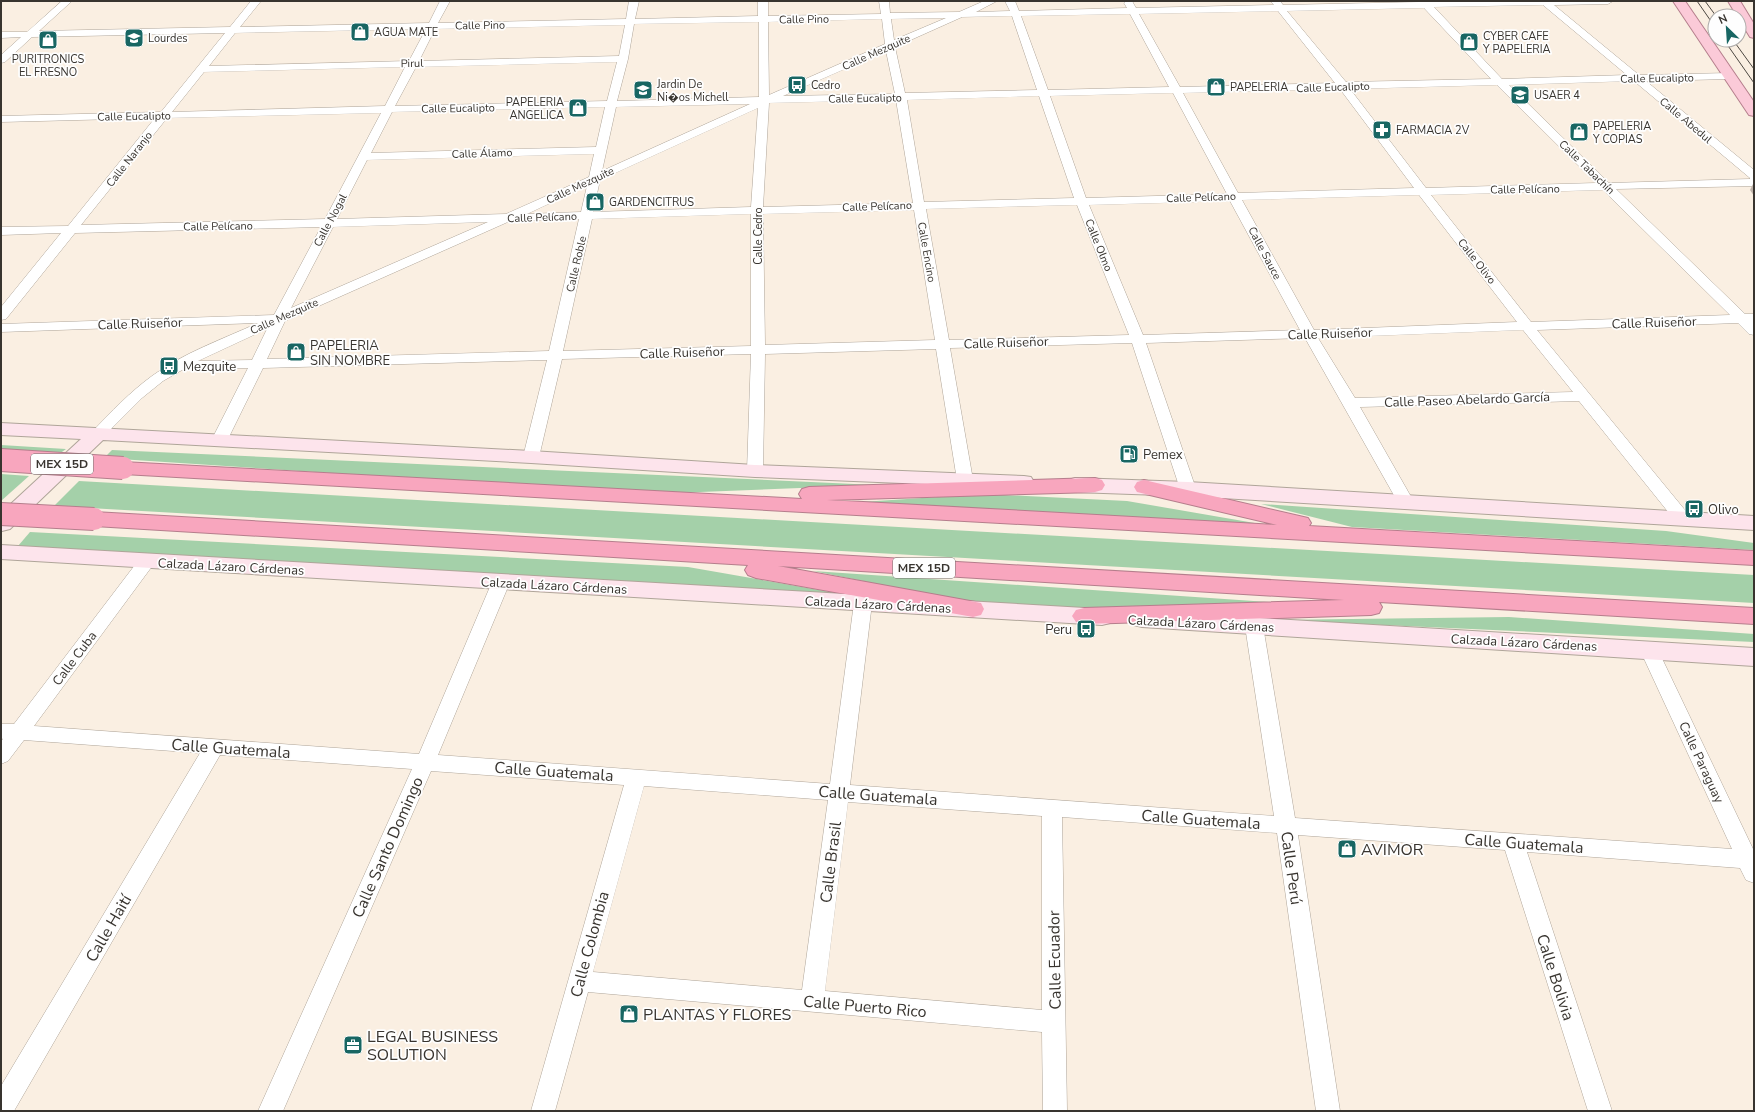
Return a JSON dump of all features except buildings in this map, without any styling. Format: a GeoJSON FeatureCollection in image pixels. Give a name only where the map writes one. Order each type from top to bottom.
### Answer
{"type":"FeatureCollection","features":[{"type":"Feature","properties":{"kind":"highway","name":"MEX 15D"},"geometry":{"type":"LineString","coordinates":[[1,460],[653,498],[1754,558]]}},
{"type":"Feature","properties":{"kind":"highway"},"geometry":{"type":"LineString","coordinates":[[653,498],[1095,486]]}},
{"type":"Feature","properties":{"kind":"highway"},"geometry":{"type":"LineString","coordinates":[[1144,487],[1358,537]]}},
{"type":"Feature","properties":{"kind":"highway","name":"MEX 15D"},"geometry":{"type":"LineString","coordinates":[[1,514],[1754,616]]}},
{"type":"Feature","properties":{"kind":"highway"},"geometry":{"type":"LineString","coordinates":[[660,552],[973,609]]}},
{"type":"Feature","properties":{"kind":"highway"},"geometry":{"type":"LineString","coordinates":[[1084,616],[1514,603]]}},
{"type":"Feature","properties":{"kind":"main road"},"geometry":{"type":"LineString","coordinates":[[1679,1],[1754,112]]}},
{"type":"Feature","properties":{"kind":"main road"},"geometry":{"type":"LineString","coordinates":[[1734,1],[1754,34]]}},
{"type":"Feature","properties":{"kind":"main road"},"geometry":{"type":"LineString","coordinates":[[1,429],[530,457],[755,471],[1188,489],[1754,523]]}},
{"type":"Feature","properties":{"kind":"main road"},"geometry":{"type":"LineString","coordinates":[[1,525],[97,435]]}},
{"type":"Feature","properties":{"kind":"main road","name":"Calzada Lázaro Cárdenas"},"geometry":{"type":"LineString","coordinates":[[1,552],[1754,656]]}},
{"type":"Feature","properties":{"kind":"street"},"geometry":{"type":"LineString","coordinates":[[1,60],[67,1]]}},
{"type":"Feature","properties":{"kind":"street","name":"Calle Naranjo"},"geometry":{"type":"LineString","coordinates":[[1,316],[73,229],[231,30],[256,1]]}},
{"type":"Feature","properties":{"kind":"street","name":"Calle Nogal"},"geometry":{"type":"LineString","coordinates":[[219,441],[258,364],[279,318],[445,1]]}},
{"type":"Feature","properties":{"kind":"street","name":"Calle Roble"},"geometry":{"type":"LineString","coordinates":[[530,457],[555,357],[611,104],[623,59],[634,1]]}},
{"type":"Feature","properties":{"kind":"street","name":"Calle Cedro"},"geometry":{"type":"LineString","coordinates":[[755,471],[758,349],[757,210],[764,101],[763,1]]}},
{"type":"Feature","properties":{"kind":"street","name":"Calle Encino"},"geometry":{"type":"LineString","coordinates":[[884,1],[890,46],[901,98],[965,480]]}},
{"type":"Feature","properties":{"kind":"street","name":"Calle Mezquite"},"geometry":{"type":"LineString","coordinates":[[97,435],[137,395],[158,378],[178,366],[279,318],[508,218],[764,101],[992,1]]}},
{"type":"Feature","properties":{"kind":"street","name":"Calle Olmo"},"geometry":{"type":"LineString","coordinates":[[1010,1],[1016,14],[1080,201],[1136,338],[1188,489]]}},
{"type":"Feature","properties":{"kind":"street","name":"Calle Sauce"},"geometry":{"type":"LineString","coordinates":[[1128,1],[1309,334],[1406,502]]}},
{"type":"Feature","properties":{"kind":"street","name":"Calle Pino"},"geometry":{"type":"LineString","coordinates":[[1,35],[1016,14],[1134,11],[1277,4],[1608,1]]}},
{"type":"Feature","properties":{"kind":"street","name":"Calle Abedul"},"geometry":{"type":"LineString","coordinates":[[1544,2],[1754,176]]}},
{"type":"Feature","properties":{"kind":"street","name":"Calle Tabachín"},"geometry":{"type":"LineString","coordinates":[[1425,3],[1500,82],[1607,187],[1748,318],[1754,331]]}},
{"type":"Feature","properties":{"kind":"street","name":"Calle Olivo"},"geometry":{"type":"LineString","coordinates":[[1277,4],[1343,86],[1527,326],[1683,519]]}},
{"type":"Feature","properties":{"kind":"street","name":"Pirul"},"geometry":{"type":"LineString","coordinates":[[200,69],[623,59]]}},
{"type":"Feature","properties":{"kind":"street","name":"Calle Eucalipto"},"geometry":{"type":"LineString","coordinates":[[1,119],[901,98],[1730,76]]}},
{"type":"Feature","properties":{"kind":"street","name":"Calle Álamo"},"geometry":{"type":"LineString","coordinates":[[363,157],[601,150]]}},
{"type":"Feature","properties":{"kind":"street","name":"Calle Pelícano"},"geometry":{"type":"LineString","coordinates":[[1,231],[1754,182]]}},
{"type":"Feature","properties":{"kind":"street","name":"Calle Ruiseñor"},"geometry":{"type":"LineString","coordinates":[[1,328],[279,318]]}},
{"type":"Feature","properties":{"kind":"street","name":"Calle Ruiseñor"},"geometry":{"type":"LineString","coordinates":[[178,366],[555,357],[758,349],[1309,334],[1748,318]]}},
{"type":"Feature","properties":{"kind":"street","name":"Calle Paseo Abelardo García"},"geometry":{"type":"LineString","coordinates":[[1350,403],[1583,396]]}},
{"type":"Feature","properties":{"kind":"street","name":"Calle Cuba"},"geometry":{"type":"LineString","coordinates":[[1,756],[10,731],[147,561]]}},
{"type":"Feature","properties":{"kind":"street","name":"Calle Santo Domingo"},"geometry":{"type":"LineString","coordinates":[[270,1111],[425,762],[501,582]]}},
{"type":"Feature","properties":{"kind":"street","name":"Calle Brasil"},"geometry":{"type":"LineString","coordinates":[[812,1002],[863,603]]}},
{"type":"Feature","properties":{"kind":"street","name":"Calle Perú"},"geometry":{"type":"LineString","coordinates":[[1254,626],[1286,825],[1328,1111]]}},
{"type":"Feature","properties":{"kind":"street","name":"Calle Paraguay"},"geometry":{"type":"LineString","coordinates":[[1649,650],[1752,865]]}},
{"type":"Feature","properties":{"kind":"street","name":"Calle Guatemala"},"geometry":{"type":"LineString","coordinates":[[10,731],[1513,842],[1752,865]]}},
{"type":"Feature","properties":{"kind":"street","name":"Calle Haití"},"geometry":{"type":"LineString","coordinates":[[1,1109],[215,746]]}},
{"type":"Feature","properties":{"kind":"street","name":"Calle Colombia"},"geometry":{"type":"LineString","coordinates":[[543,1111],[636,777]]}},
{"type":"Feature","properties":{"kind":"street","name":"Calle Ecuador"},"geometry":{"type":"LineString","coordinates":[[1052,808],[1055,1111]]}},
{"type":"Feature","properties":{"kind":"street","name":"Calle Bolivia"},"geometry":{"type":"LineString","coordinates":[[1513,842],[1600,1111]]}},
{"type":"Feature","properties":{"kind":"street","name":"Calle Puerto Rico"},"geometry":{"type":"LineString","coordinates":[[579,980],[812,1002],[1054,1022]]}},
{"type":"Feature","properties":{"kind":"green space"},"geometry":{"type":"Polygon","coordinates":[[[1,445],[66,449],[55,457],[1,455],[1,445]]]}},
{"type":"Feature","properties":{"kind":"green space"},"geometry":{"type":"Polygon","coordinates":[[[112,450],[876,485],[649,494],[104,458],[112,450]]]}},
{"type":"Feature","properties":{"kind":"green space"},"geometry":{"type":"Polygon","coordinates":[[[1,474],[29,476],[1,501],[1,474]]]}},
{"type":"Feature","properties":{"kind":"green space"},"geometry":{"type":"Polygon","coordinates":[[[79,481],[1754,575],[1754,603],[54,506],[79,481]]]}},
{"type":"Feature","properties":{"kind":"green space"},"geometry":{"type":"Polygon","coordinates":[[[983,494],[1127,501],[1278,527],[846,503],[983,494]]]}},
{"type":"Feature","properties":{"kind":"green space"},"geometry":{"type":"Polygon","coordinates":[[[1261,504],[1666,531],[1754,543],[1754,550],[1352,527],[1261,504]]]}},
{"type":"Feature","properties":{"kind":"green space"},"geometry":{"type":"Polygon","coordinates":[[[30,532],[688,567],[859,597],[18,546],[30,532]]]}},
{"type":"Feature","properties":{"kind":"green space"},"geometry":{"type":"Polygon","coordinates":[[[813,571],[1284,603],[1074,611],[983,605],[813,571]]]}},
{"type":"Feature","properties":{"kind":"green space"},"geometry":{"type":"Polygon","coordinates":[[[1509,617],[1754,634],[1754,642],[1273,620],[1509,617]]]}},
{"type":"Feature","properties":{"kind":"tram line"},"geometry":{"type":"LineString","coordinates":[[1697,1],[1707,15]]}},
{"type":"Feature","properties":{"kind":"tram line"},"geometry":{"type":"LineString","coordinates":[[1705,1],[1710,8]]}},
{"type":"Feature","properties":{"kind":"tram line"},"geometry":{"type":"LineString","coordinates":[[1730,48],[1754,83]]}},
{"type":"Feature","properties":{"kind":"tram line"},"geometry":{"type":"LineString","coordinates":[[1739,48],[1754,69]]}},
{"type":"Feature","properties":{"kind":"place","name":"AGUA MATE"},"geometry":{"type":"Point","coordinates":[360,32]}},
{"type":"Feature","properties":{"kind":"place","name":"Lourdes"},"geometry":{"type":"Point","coordinates":[134,38]}},
{"type":"Feature","properties":{"kind":"place","name":"PURITRONICS EL FRESNO"},"geometry":{"type":"Point","coordinates":[48,40]}},
{"type":"Feature","properties":{"kind":"place","name":"CYBER CAFE Y PAPELERIA"},"geometry":{"type":"Point","coordinates":[1469,42]}},
{"type":"Feature","properties":{"kind":"place","name":"Cedro"},"geometry":{"type":"Point","coordinates":[797,85]}},
{"type":"Feature","properties":{"kind":"place","name":"PAPELERIA"},"geometry":{"type":"Point","coordinates":[1216,87]}},
{"type":"Feature","properties":{"kind":"place","name":"Jardin De Ni�os Michell"},"geometry":{"type":"Point","coordinates":[643,90]}},
{"type":"Feature","properties":{"kind":"place","name":"USAER 4"},"geometry":{"type":"Point","coordinates":[1520,95]}},
{"type":"Feature","properties":{"kind":"place","name":"PAPELERIA ANGELICA"},"geometry":{"type":"Point","coordinates":[578,108]}},
{"type":"Feature","properties":{"kind":"place","name":"FARMACIA 2V"},"geometry":{"type":"Point","coordinates":[1382,130]}},
{"type":"Feature","properties":{"kind":"place","name":"PAPELERIA Y COPIAS"},"geometry":{"type":"Point","coordinates":[1579,132]}},
{"type":"Feature","properties":{"kind":"place","name":"GARDENCITRUS"},"geometry":{"type":"Point","coordinates":[595,202]}},
{"type":"Feature","properties":{"kind":"place","name":"PAPELERIA SIN NOMBRE"},"geometry":{"type":"Point","coordinates":[296,352]}},
{"type":"Feature","properties":{"kind":"place","name":"Mezquite"},"geometry":{"type":"Point","coordinates":[169,366]}},
{"type":"Feature","properties":{"kind":"place","name":"Pemex"},"geometry":{"type":"Point","coordinates":[1129,454]}},
{"type":"Feature","properties":{"kind":"place","name":"Olivo"},"geometry":{"type":"Point","coordinates":[1694,509]}},
{"type":"Feature","properties":{"kind":"place","name":"Peru"},"geometry":{"type":"Point","coordinates":[1086,629]}},
{"type":"Feature","properties":{"kind":"place","name":"AVIMOR"},"geometry":{"type":"Point","coordinates":[1347,849]}},
{"type":"Feature","properties":{"kind":"place","name":"PLANTAS Y FLORES"},"geometry":{"type":"Point","coordinates":[629,1014]}},
{"type":"Feature","properties":{"kind":"place","name":"LEGAL BUSINESS SOLUTION"},"geometry":{"type":"Point","coordinates":[353,1045]}}]}
